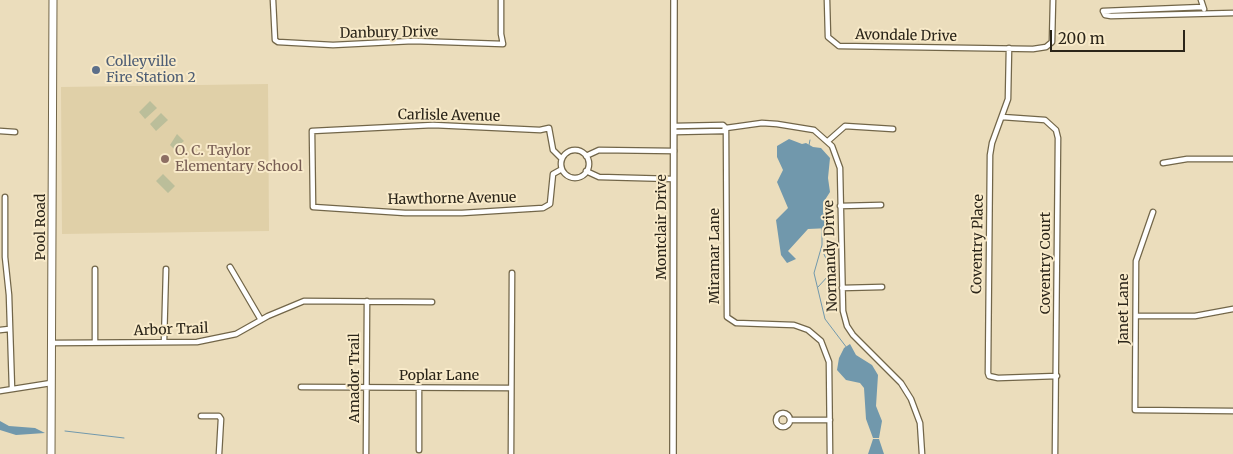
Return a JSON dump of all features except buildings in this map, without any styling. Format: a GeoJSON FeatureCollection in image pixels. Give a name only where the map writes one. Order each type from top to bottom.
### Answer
{"type":"FeatureCollection","features":[{"type":"Feature","properties":{"kind":"main road","name":"Pool Road"},"geometry":{"type":"LineString","coordinates":[[52,454],[53,0]]}},
{"type":"Feature","properties":{"kind":"street","name":"Danbury Drive"},"geometry":{"type":"LineString","coordinates":[[273,0],[275,40],[278,42],[333,45],[413,41],[503,44],[501,34],[501,0]]}},
{"type":"Feature","properties":{"kind":"street","name":"Montclair Drive"},"geometry":{"type":"LineString","coordinates":[[673,454],[674,0]]}},
{"type":"Feature","properties":{"kind":"street","name":"Avondale Drive"},"geometry":{"type":"LineString","coordinates":[[827,0],[828,37],[839,46],[1034,49],[1049,46],[1053,38],[1053,0]]}},
{"type":"Feature","properties":{"kind":"street"},"geometry":{"type":"LineString","coordinates":[[1201,0],[1204,10]]}},
{"type":"Feature","properties":{"kind":"street"},"geometry":{"type":"LineString","coordinates":[[1204,10],[1195,14],[1111,16],[1105,15],[1103,11],[1195,7],[1204,10],[1233,13]]}},
{"type":"Feature","properties":{"kind":"street"},"geometry":{"type":"LineString","coordinates":[[1195,7],[1195,14]]}},
{"type":"Feature","properties":{"kind":"street","name":"Coventry Place"},"geometry":{"type":"LineString","coordinates":[[1009,48],[1008,99],[992,143],[990,156],[988,373],[992,377],[998,378],[1057,376]]}},
{"type":"Feature","properties":{"kind":"street","name":"Coventry Court"},"geometry":{"type":"LineString","coordinates":[[1002,117],[1045,120],[1056,130],[1058,138],[1055,454]]}},
{"type":"Feature","properties":{"kind":"street"},"geometry":{"type":"LineString","coordinates":[[675,129],[724,130],[762,123],[777,124],[814,130],[828,140],[845,126],[893,128]]}},
{"type":"Feature","properties":{"kind":"street","name":"Carlisle Avenue"},"geometry":{"type":"LineString","coordinates":[[313,207],[312,131],[433,125],[540,130],[549,128],[553,150],[562,159]]}},
{"type":"Feature","properties":{"kind":"street","name":"Miramar Lane"},"geometry":{"type":"LineString","coordinates":[[724,130],[727,317],[736,324],[794,325],[815,335],[821,341],[827,355],[830,454]]}},
{"type":"Feature","properties":{"kind":"street"},"geometry":{"type":"LineString","coordinates":[[0,131],[15,132]]}},
{"type":"Feature","properties":{"kind":"street","name":"Normandy Drive"},"geometry":{"type":"LineString","coordinates":[[828,140],[839,161],[843,311],[847,326],[853,335],[901,383],[912,399],[920,424],[922,454]]}},
{"type":"Feature","properties":{"kind":"street"},"geometry":{"type":"LineString","coordinates":[[571,150],[579,151],[586,156],[588,164],[586,172],[579,177],[565,174],[562,169],[562,159],[571,150]]}},
{"type":"Feature","properties":{"kind":"street"},"geometry":{"type":"LineString","coordinates":[[586,156],[599,150],[674,151]]}},
{"type":"Feature","properties":{"kind":"street"},"geometry":{"type":"LineString","coordinates":[[1163,163],[1187,159],[1233,159]]}},
{"type":"Feature","properties":{"kind":"street","name":"Hawthorne Avenue"},"geometry":{"type":"LineString","coordinates":[[313,207],[405,213],[462,213],[543,208],[550,204],[553,174],[562,169]]}},
{"type":"Feature","properties":{"kind":"street"},"geometry":{"type":"LineString","coordinates":[[586,172],[598,177],[673,179]]}},
{"type":"Feature","properties":{"kind":"street"},"geometry":{"type":"LineString","coordinates":[[5,197],[5,257],[12,389]]}},
{"type":"Feature","properties":{"kind":"street"},"geometry":{"type":"LineString","coordinates":[[840,206],[881,205]]}},
{"type":"Feature","properties":{"kind":"street","name":"Janet Lane"},"geometry":{"type":"LineString","coordinates":[[1153,212],[1137,253],[1135,410],[1233,411]]}},
{"type":"Feature","properties":{"kind":"street"},"geometry":{"type":"LineString","coordinates":[[230,267],[261,320]]}},
{"type":"Feature","properties":{"kind":"street"},"geometry":{"type":"LineString","coordinates":[[164,342],[166,269]]}},
{"type":"Feature","properties":{"kind":"street"},"geometry":{"type":"LineString","coordinates":[[95,270],[95,342]]}},
{"type":"Feature","properties":{"kind":"street"},"geometry":{"type":"LineString","coordinates":[[512,273],[512,454]]}},
{"type":"Feature","properties":{"kind":"street"},"geometry":{"type":"LineString","coordinates":[[842,288],[882,287]]}},
{"type":"Feature","properties":{"kind":"street","name":"Arbor Trail"},"geometry":{"type":"LineString","coordinates":[[52,342],[197,342],[227,337],[304,301],[432,302]]}},
{"type":"Feature","properties":{"kind":"street","name":"Amador Trail"},"geometry":{"type":"LineString","coordinates":[[366,454],[367,301]]}},
{"type":"Feature","properties":{"kind":"street"},"geometry":{"type":"LineString","coordinates":[[1136,316],[1195,316],[1233,309]]}},
{"type":"Feature","properties":{"kind":"street"},"geometry":{"type":"LineString","coordinates":[[0,330],[9,330]]}},
{"type":"Feature","properties":{"kind":"street"},"geometry":{"type":"LineString","coordinates":[[0,391],[51,382]]}},
{"type":"Feature","properties":{"kind":"street","name":"Poplar Lane"},"geometry":{"type":"LineString","coordinates":[[302,387],[511,388]]}},
{"type":"Feature","properties":{"kind":"street"},"geometry":{"type":"LineString","coordinates":[[419,388],[419,450]]}},
{"type":"Feature","properties":{"kind":"street"},"geometry":{"type":"LineString","coordinates":[[201,416],[220,417],[220,454]]}},
{"type":"Feature","properties":{"kind":"street"},"geometry":{"type":"LineString","coordinates":[[790,420],[830,420]]}},
{"type":"Feature","properties":{"kind":"shaded area","name":"O. C. Taylor Elementary School"},"geometry":{"type":"Polygon","coordinates":[[[268,84],[269,231],[62,234],[61,87],[268,84]]]}},
{"type":"Feature","properties":{"kind":"green space"},"geometry":{"type":"Polygon","coordinates":[[[150,101],[157,108],[145,119],[139,112],[150,101]]]}},
{"type":"Feature","properties":{"kind":"green space"},"geometry":{"type":"Polygon","coordinates":[[[161,113],[168,120],[156,131],[150,124],[161,113]]]}},
{"type":"Feature","properties":{"kind":"green space"},"geometry":{"type":"Polygon","coordinates":[[[177,134],[184,141],[174,149],[170,145],[177,134]]]}},
{"type":"Feature","properties":{"kind":"green space"},"geometry":{"type":"Polygon","coordinates":[[[163,174],[175,186],[168,193],[156,181],[163,174]]]}},
{"type":"Feature","properties":{"kind":"water"},"geometry":{"type":"Polygon","coordinates":[[[789,139],[821,148],[830,158],[828,178],[830,192],[823,203],[823,213],[828,217],[830,228],[808,229],[788,251],[796,259],[787,263],[781,255],[776,220],[788,208],[777,182],[783,170],[777,157],[777,146],[789,139]]]}},
{"type":"Feature","properties":{"kind":"water"},"geometry":{"type":"Polygon","coordinates":[[[850,344],[856,355],[872,365],[878,375],[876,406],[882,421],[879,438],[873,438],[866,419],[864,388],[860,383],[846,380],[837,370],[839,358],[844,348],[850,344]]]}},
{"type":"Feature","properties":{"kind":"water"},"geometry":{"type":"Polygon","coordinates":[[[0,421],[9,426],[35,428],[45,433],[16,435],[0,430],[0,421]]]}},
{"type":"Feature","properties":{"kind":"water"},"geometry":{"type":"Polygon","coordinates":[[[873,439],[879,439],[884,454],[868,454],[873,439]]]}},
{"type":"Feature","properties":{"kind":"waterway"},"geometry":{"type":"LineString","coordinates":[[809,145],[810,140]]}},
{"type":"Feature","properties":{"kind":"waterway"},"geometry":{"type":"LineString","coordinates":[[822,227],[822,245],[814,273],[825,319],[847,348]]}},
{"type":"Feature","properties":{"kind":"waterway"},"geometry":{"type":"LineString","coordinates":[[818,287],[829,275],[830,267],[822,250]]}},
{"type":"Feature","properties":{"kind":"waterway"},"geometry":{"type":"LineString","coordinates":[[65,431],[124,438]]}},
{"type":"Feature","properties":{"kind":"place","name":"Colleyville Fire Station 2"},"geometry":{"type":"Point","coordinates":[96,70]}},
{"type":"Feature","properties":{"kind":"place","name":"O. C. Taylor Elementary School"},"geometry":{"type":"Point","coordinates":[165,159]}}]}
